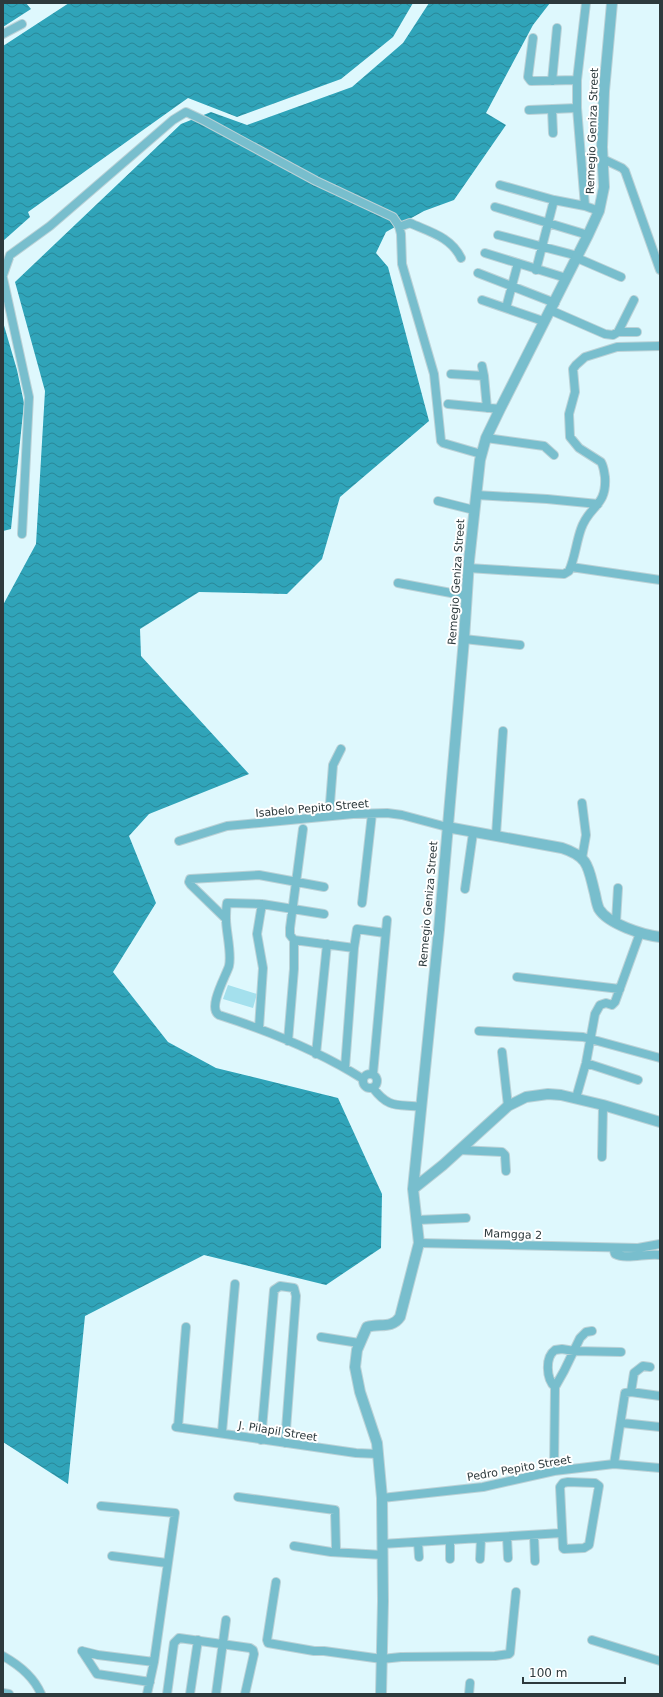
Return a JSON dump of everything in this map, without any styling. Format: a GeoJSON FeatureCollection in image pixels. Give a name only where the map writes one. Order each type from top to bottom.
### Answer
{"type":"FeatureCollection","features":[{"type":"Feature","properties":{"kind":"street"},"geometry":{"type":"LineString","coordinates":[[585,206],[577,108],[577,80],[586,3]]}},
{"type":"Feature","properties":{"kind":"street","name":"Remegio Geniza Street"},"geometry":{"type":"LineString","coordinates":[[413,1189],[464,640],[468,568],[481,454],[486,438],[500,409],[599,211],[604,187],[604,91],[612,3]]}},
{"type":"Feature","properties":{"kind":"street"},"geometry":{"type":"LineString","coordinates":[[3,34],[22,24]]}},
{"type":"Feature","properties":{"kind":"street"},"geometry":{"type":"LineString","coordinates":[[552,81],[557,28]]}},
{"type":"Feature","properties":{"kind":"street"},"geometry":{"type":"LineString","coordinates":[[533,38],[529,80],[577,80]]}},
{"type":"Feature","properties":{"kind":"street"},"geometry":{"type":"LineString","coordinates":[[529,110],[577,108]]}},
{"type":"Feature","properties":{"kind":"street"},"geometry":{"type":"LineString","coordinates":[[552,109],[553,133]]}},
{"type":"Feature","properties":{"kind":"street"},"geometry":{"type":"LineString","coordinates":[[22,534],[29,397],[3,277],[10,255],[50,226],[173,120],[186,112],[316,182],[393,217],[399,227],[402,264],[434,374],[441,441],[446,444],[481,454]]}},
{"type":"Feature","properties":{"kind":"street"},"geometry":{"type":"LineString","coordinates":[[603,159],[625,171],[660,270]]}},
{"type":"Feature","properties":{"kind":"street"},"geometry":{"type":"LineString","coordinates":[[500,185],[554,200],[585,206],[599,211]]}},
{"type":"Feature","properties":{"kind":"street"},"geometry":{"type":"LineString","coordinates":[[536,270],[554,200]]}},
{"type":"Feature","properties":{"kind":"street"},"geometry":{"type":"LineString","coordinates":[[495,207],[588,235]]}},
{"type":"Feature","properties":{"kind":"street"},"geometry":{"type":"LineString","coordinates":[[399,227],[410,223],[447,239],[457,250],[461,258]]}},
{"type":"Feature","properties":{"kind":"street"},"geometry":{"type":"LineString","coordinates":[[498,235],[542,246],[577,257],[621,277]]}},
{"type":"Feature","properties":{"kind":"street"},"geometry":{"type":"LineString","coordinates":[[485,253],[536,270],[566,278]]}},
{"type":"Feature","properties":{"kind":"street"},"geometry":{"type":"LineString","coordinates":[[506,308],[518,263]]}},
{"type":"Feature","properties":{"kind":"street"},"geometry":{"type":"LineString","coordinates":[[478,273],[512,285],[605,334],[613,335],[618,332],[636,332]]}},
{"type":"Feature","properties":{"kind":"street"},"geometry":{"type":"LineString","coordinates":[[482,300],[544,321]]}},
{"type":"Feature","properties":{"kind":"street"},"geometry":{"type":"LineString","coordinates":[[618,332],[634,300]]}},
{"type":"Feature","properties":{"kind":"street"},"geometry":{"type":"LineString","coordinates":[[468,568],[564,574],[569,571],[581,528],[589,514],[604,495],[605,489],[604,466],[601,462],[579,448],[570,437],[569,414],[575,392],[573,369],[585,357],[617,347],[660,346]]}},
{"type":"Feature","properties":{"kind":"street"},"geometry":{"type":"LineString","coordinates":[[482,366],[486,408]]}},
{"type":"Feature","properties":{"kind":"street"},"geometry":{"type":"LineString","coordinates":[[451,374],[484,376]]}},
{"type":"Feature","properties":{"kind":"street"},"geometry":{"type":"LineString","coordinates":[[448,404],[500,409]]}},
{"type":"Feature","properties":{"kind":"street"},"geometry":{"type":"LineString","coordinates":[[486,438],[544,446],[554,455]]}},
{"type":"Feature","properties":{"kind":"street"},"geometry":{"type":"LineString","coordinates":[[476,495],[548,499],[598,504]]}},
{"type":"Feature","properties":{"kind":"street"},"geometry":{"type":"LineString","coordinates":[[438,502],[474,510]]}},
{"type":"Feature","properties":{"kind":"street"},"geometry":{"type":"LineString","coordinates":[[571,567],[660,580]]}},
{"type":"Feature","properties":{"kind":"street"},"geometry":{"type":"LineString","coordinates":[[398,583],[466,596]]}},
{"type":"Feature","properties":{"kind":"street"},"geometry":{"type":"LineString","coordinates":[[464,640],[520,645]]}},
{"type":"Feature","properties":{"kind":"street"},"geometry":{"type":"LineString","coordinates":[[496,835],[503,731]]}},
{"type":"Feature","properties":{"kind":"street"},"geometry":{"type":"LineString","coordinates":[[329,816],[333,765],[341,749]]}},
{"type":"Feature","properties":{"kind":"street"},"geometry":{"type":"LineString","coordinates":[[582,803],[586,835],[582,858]]}},
{"type":"Feature","properties":{"kind":"street"},"geometry":{"type":"LineString","coordinates":[[362,903],[372,814]]}},
{"type":"Feature","properties":{"kind":"street","name":"Isabelo Pepito Street"},"geometry":{"type":"LineString","coordinates":[[179,841],[227,826],[329,816],[372,814],[402,815],[447,827]]}},
{"type":"Feature","properties":{"kind":"street"},"geometry":{"type":"LineString","coordinates":[[447,827],[473,833],[496,835],[572,851],[582,858],[587,865],[599,908],[616,922],[640,933],[660,937]]}},
{"type":"Feature","properties":{"kind":"street"},"geometry":{"type":"LineString","coordinates":[[288,1040],[294,969],[294,940],[290,935],[291,910],[303,829]]}},
{"type":"Feature","properties":{"kind":"street"},"geometry":{"type":"LineString","coordinates":[[465,889],[473,833]]}},
{"type":"Feature","properties":{"kind":"street"},"geometry":{"type":"LineString","coordinates":[[226,919],[190,884],[190,879],[259,875],[280,878],[295,883],[324,887]]}},
{"type":"Feature","properties":{"kind":"street"},"geometry":{"type":"LineString","coordinates":[[616,922],[618,888]]}},
{"type":"Feature","properties":{"kind":"street"},"geometry":{"type":"LineString","coordinates":[[210,903],[262,904],[291,910],[324,914]]}},
{"type":"Feature","properties":{"kind":"street"},"geometry":{"type":"LineString","coordinates":[[227,903],[226,919],[229,964],[214,1009],[216,1013],[288,1040],[345,1068],[363,1079],[366,1087],[373,1088],[380,1097],[388,1103],[421,1107]]}},
{"type":"Feature","properties":{"kind":"street"},"geometry":{"type":"LineString","coordinates":[[259,1028],[263,968],[257,934],[262,904]]}},
{"type":"Feature","properties":{"kind":"street"},"geometry":{"type":"LineString","coordinates":[[373,1088],[377,1085],[378,1080],[373,1074],[387,920]]}},
{"type":"Feature","properties":{"kind":"street"},"geometry":{"type":"LineString","coordinates":[[345,1068],[354,948],[358,929],[385,933]]}},
{"type":"Feature","properties":{"kind":"street"},"geometry":{"type":"LineString","coordinates":[[576,1098],[586,1062],[595,1014],[600,1004],[614,1004],[640,933]]}},
{"type":"Feature","properties":{"kind":"street"},"geometry":{"type":"LineString","coordinates":[[294,940],[354,948]]}},
{"type":"Feature","properties":{"kind":"street"},"geometry":{"type":"LineString","coordinates":[[316,1054],[327,944]]}},
{"type":"Feature","properties":{"kind":"street"},"geometry":{"type":"LineString","coordinates":[[517,977],[620,989]]}},
{"type":"Feature","properties":{"kind":"street"},"geometry":{"type":"LineString","coordinates":[[479,1031],[591,1038],[660,1058]]}},
{"type":"Feature","properties":{"kind":"street"},"geometry":{"type":"LineString","coordinates":[[502,1052],[508,1106]]}},
{"type":"Feature","properties":{"kind":"street"},"geometry":{"type":"LineString","coordinates":[[586,1062],[638,1080]]}},
{"type":"Feature","properties":{"kind":"street"},"geometry":{"type":"LineString","coordinates":[[363,1079],[366,1075],[373,1074]]}},
{"type":"Feature","properties":{"kind":"street"},"geometry":{"type":"LineString","coordinates":[[381,1694],[383,1555],[382,1498],[375,1434],[358,1382],[355,1362],[356,1350],[368,1327],[388,1325],[394,1323],[400,1317],[419,1243],[413,1189],[508,1106],[517,1100],[536,1095],[561,1095],[603,1105],[660,1122]]}},
{"type":"Feature","properties":{"kind":"street"},"geometry":{"type":"LineString","coordinates":[[602,1157],[603,1105]]}},
{"type":"Feature","properties":{"kind":"street"},"geometry":{"type":"LineString","coordinates":[[459,1150],[502,1152],[505,1155],[506,1171]]}},
{"type":"Feature","properties":{"kind":"street"},"geometry":{"type":"LineString","coordinates":[[417,1220],[466,1218]]}},
{"type":"Feature","properties":{"kind":"street","name":"Mamgga 2"},"geometry":{"type":"LineString","coordinates":[[419,1243],[613,1248],[638,1248],[660,1244]]}},
{"type":"Feature","properties":{"kind":"street"},"geometry":{"type":"LineString","coordinates":[[613,1248],[615,1254],[620,1256],[648,1254],[660,1255]]}},
{"type":"Feature","properties":{"kind":"street"},"geometry":{"type":"LineString","coordinates":[[222,1432],[235,1284]]}},
{"type":"Feature","properties":{"kind":"street"},"geometry":{"type":"LineString","coordinates":[[261,1440],[274,1290],[280,1286],[294,1288],[296,1296],[285,1443]]}},
{"type":"Feature","properties":{"kind":"street","name":"J. Pilapil Street"},"geometry":{"type":"LineString","coordinates":[[186,1327],[177,1427],[222,1432],[261,1440],[356,1453],[378,1454]]}},
{"type":"Feature","properties":{"kind":"street"},"geometry":{"type":"LineString","coordinates":[[554,1471],[555,1387],[580,1338],[586,1332],[592,1331]]}},
{"type":"Feature","properties":{"kind":"street"},"geometry":{"type":"LineString","coordinates":[[321,1337],[359,1343]]}},
{"type":"Feature","properties":{"kind":"street"},"geometry":{"type":"LineString","coordinates":[[555,1387],[551,1383],[548,1375],[551,1353],[557,1349],[574,1352],[621,1352]]}},
{"type":"Feature","properties":{"kind":"street"},"geometry":{"type":"LineString","coordinates":[[631,1392],[634,1373],[643,1366],[650,1367]]}},
{"type":"Feature","properties":{"kind":"street"},"geometry":{"type":"LineString","coordinates":[[614,1464],[622,1423],[625,1394],[631,1392],[660,1396]]}},
{"type":"Feature","properties":{"kind":"street"},"geometry":{"type":"LineString","coordinates":[[622,1423],[660,1428]]}},
{"type":"Feature","properties":{"kind":"street","name":"Pedro Pepito Street"},"geometry":{"type":"LineString","coordinates":[[382,1498],[478,1488],[554,1471],[614,1464],[660,1468]]}},
{"type":"Feature","properties":{"kind":"street"},"geometry":{"type":"LineString","coordinates":[[568,1482],[596,1484],[598,1486],[589,1545],[584,1548],[564,1549],[562,1533],[560,1508],[561,1485],[568,1482]]}},
{"type":"Feature","properties":{"kind":"street"},"geometry":{"type":"LineString","coordinates":[[238,1497],[335,1510],[337,1551]]}},
{"type":"Feature","properties":{"kind":"street"},"geometry":{"type":"LineString","coordinates":[[100,1506],[175,1513],[154,1662],[147,1694]]}},
{"type":"Feature","properties":{"kind":"street"},"geometry":{"type":"LineString","coordinates":[[382,1544],[562,1533]]}},
{"type":"Feature","properties":{"kind":"street"},"geometry":{"type":"LineString","coordinates":[[534,1535],[535,1561]]}},
{"type":"Feature","properties":{"kind":"street"},"geometry":{"type":"LineString","coordinates":[[507,1537],[508,1558]]}},
{"type":"Feature","properties":{"kind":"street"},"geometry":{"type":"LineString","coordinates":[[480,1559],[481,1538]]}},
{"type":"Feature","properties":{"kind":"street"},"geometry":{"type":"LineString","coordinates":[[450,1540],[450,1559]]}},
{"type":"Feature","properties":{"kind":"street"},"geometry":{"type":"LineString","coordinates":[[418,1542],[419,1557]]}},
{"type":"Feature","properties":{"kind":"street"},"geometry":{"type":"LineString","coordinates":[[294,1546],[330,1552],[337,1551],[383,1555]]}},
{"type":"Feature","properties":{"kind":"street"},"geometry":{"type":"LineString","coordinates":[[112,1556],[167,1562]]}},
{"type":"Feature","properties":{"kind":"street"},"geometry":{"type":"LineString","coordinates":[[276,1582],[267,1640],[268,1644],[382,1659],[401,1657],[499,1656],[509,1654],[516,1592]]}},
{"type":"Feature","properties":{"kind":"street"},"geometry":{"type":"LineString","coordinates":[[216,1694],[226,1620]]}},
{"type":"Feature","properties":{"kind":"street"},"geometry":{"type":"LineString","coordinates":[[167,1694],[174,1643],[179,1638],[250,1648],[253,1650],[254,1654],[245,1694]]}},
{"type":"Feature","properties":{"kind":"street"},"geometry":{"type":"LineString","coordinates":[[190,1694],[198,1640]]}},
{"type":"Feature","properties":{"kind":"street"},"geometry":{"type":"LineString","coordinates":[[592,1640],[660,1661]]}},
{"type":"Feature","properties":{"kind":"street"},"geometry":{"type":"LineString","coordinates":[[150,1682],[97,1674],[82,1651],[98,1655],[154,1662]]}},
{"type":"Feature","properties":{"kind":"street"},"geometry":{"type":"LineString","coordinates":[[3,1656],[28,1674],[41,1694]]}},
{"type":"Feature","properties":{"kind":"street"},"geometry":{"type":"LineString","coordinates":[[469,1694],[470,1683]]}},
{"type":"Feature","properties":{"kind":"street"},"geometry":{"type":"LineString","coordinates":[[3,1693],[9,1694]]}},
{"type":"Feature","properties":{"kind":"shaded area"},"geometry":{"type":"Polygon","coordinates":[[[228,985],[257,994],[253,1008],[223,999],[228,985]]]}},
{"type":"Feature","properties":{"kind":"water"},"geometry":{"type":"Polygon","coordinates":[[[3,3],[26,3],[31,9],[3,27],[3,3]]]}},
{"type":"Feature","properties":{"kind":"water"},"geometry":{"type":"Polygon","coordinates":[[[69,3],[413,3],[393,37],[341,79],[237,117],[188,98],[28,212],[30,217],[3,241],[3,46],[69,3]]]}},
{"type":"Feature","properties":{"kind":"water"},"geometry":{"type":"Polygon","coordinates":[[[429,3],[550,3],[533,25],[486,113],[506,125],[454,200],[424,211],[386,232],[376,253],[388,267],[429,421],[340,497],[322,559],[287,594],[199,592],[140,629],[141,656],[249,774],[149,814],[129,836],[156,903],[113,972],[168,1042],[216,1068],[338,1098],[382,1194],[381,1248],[326,1285],[204,1255],[85,1316],[68,1484],[3,1442],[3,605],[36,544],[45,391],[15,282],[181,124],[211,112],[247,125],[352,87],[403,43],[429,3]]]}},
{"type":"Feature","properties":{"kind":"water"},"geometry":{"type":"Polygon","coordinates":[[[3,322],[17,370],[24,403],[11,529],[3,531],[3,322]]]}}]}
